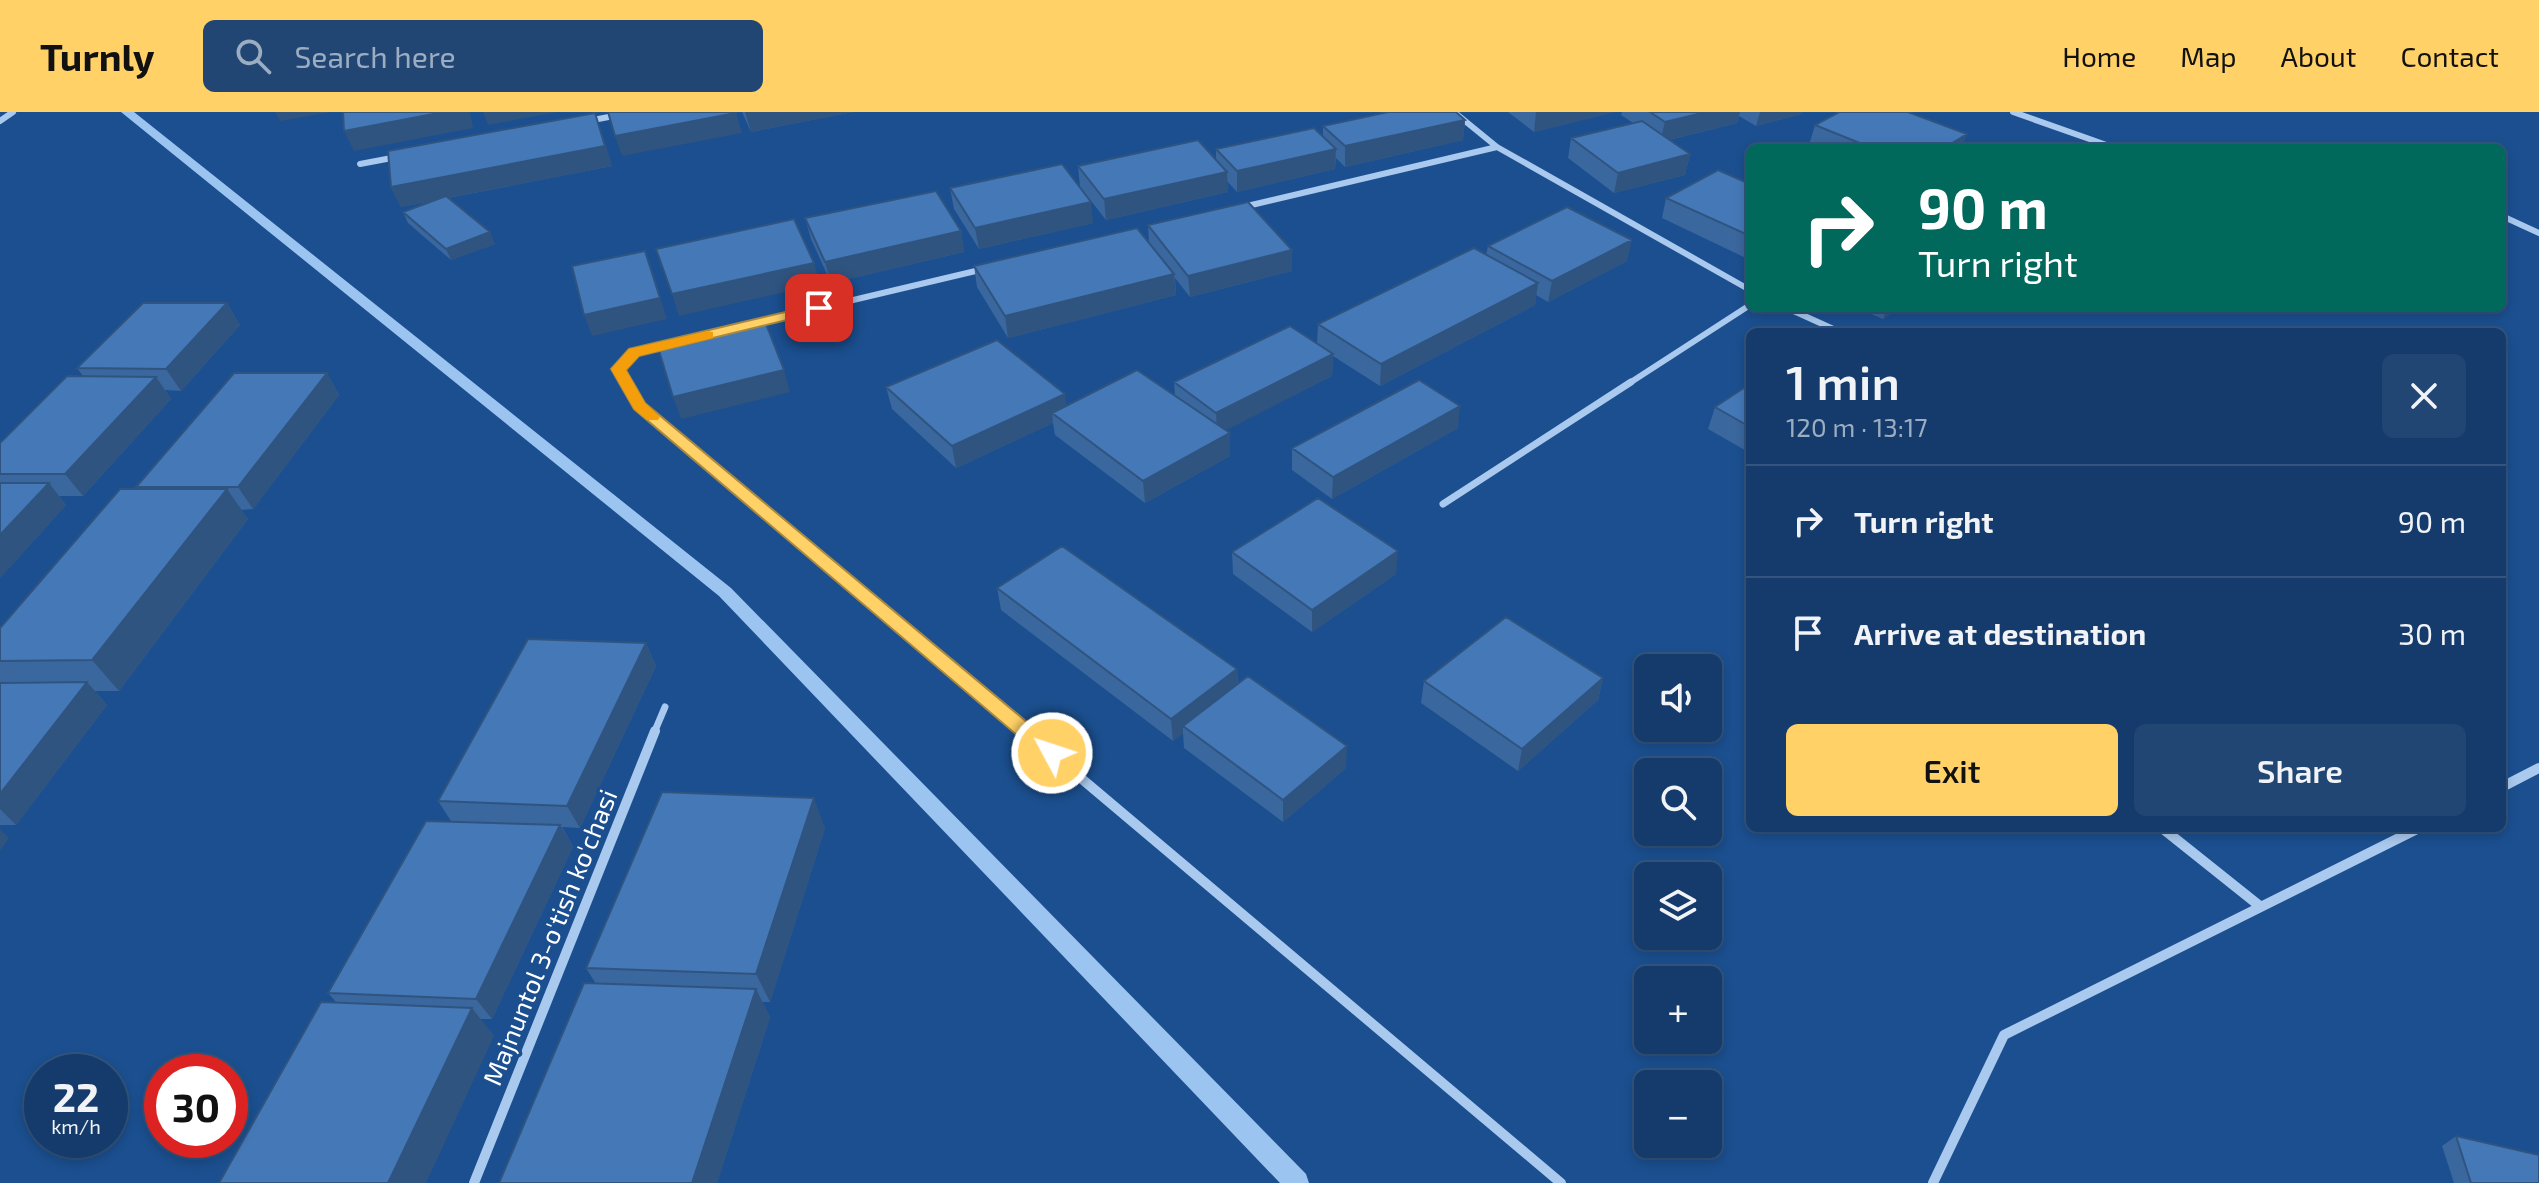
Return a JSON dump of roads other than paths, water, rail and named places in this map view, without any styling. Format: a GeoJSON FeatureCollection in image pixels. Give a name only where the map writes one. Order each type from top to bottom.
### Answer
{"type":"FeatureCollection","features":[{"type":"Feature","properties":{"kind":"street"},"geometry":{"type":"LineString","coordinates":[[0,121],[13,112]]}},
{"type":"Feature","properties":{"kind":"street"},"geometry":{"type":"LineString","coordinates":[[573,124],[634,112]]}},
{"type":"Feature","properties":{"kind":"street"},"geometry":{"type":"LineString","coordinates":[[1454,112],[1497,147],[1746,288]]}},
{"type":"Feature","properties":{"kind":"street"},"geometry":{"type":"LineString","coordinates":[[2013,112],[2104,144]]}},
{"type":"Feature","properties":{"kind":"street"},"geometry":{"type":"LineString","coordinates":[[1235,209],[1497,147]]}},
{"type":"Feature","properties":{"kind":"street"},"geometry":{"type":"LineString","coordinates":[[360,164],[405,155]]}},
{"type":"Feature","properties":{"kind":"street"},"geometry":{"type":"LineString","coordinates":[[2506,218],[2539,233]]}},
{"type":"Feature","properties":{"kind":"street"},"geometry":{"type":"LineString","coordinates":[[742,327],[988,268]]}},
{"type":"Feature","properties":{"kind":"street"},"geometry":{"type":"LineString","coordinates":[[1443,504],[1746,308]]}},
{"type":"Feature","properties":{"kind":"street"},"geometry":{"type":"LineString","coordinates":[[1796,312],[1831,328]]}},
{"type":"Feature","properties":{"kind":"street"},"geometry":{"type":"LineString","coordinates":[[680,341],[634,352],[618,369],[639,406],[1561,1183]]}},
{"type":"Feature","properties":{"kind":"street","name":"Majnuntol 3-o'tish ko'chasi"},"geometry":{"type":"LineString","coordinates":[[474,1183],[665,707]]}},
{"type":"Feature","properties":{"kind":"street"},"geometry":{"type":"LineString","coordinates":[[2506,785],[2539,768]]}},
{"type":"Feature","properties":{"kind":"street"},"geometry":{"type":"LineString","coordinates":[[2167,832],[2261,907]]}},
{"type":"Feature","properties":{"kind":"street"},"geometry":{"type":"LineString","coordinates":[[1933,1183],[2004,1035],[2411,832]]}},
{"type":"Feature","properties":{"kind":"waterway"},"geometry":{"type":"LineString","coordinates":[[127,112],[725,592],[1297,1183]]}}]}
